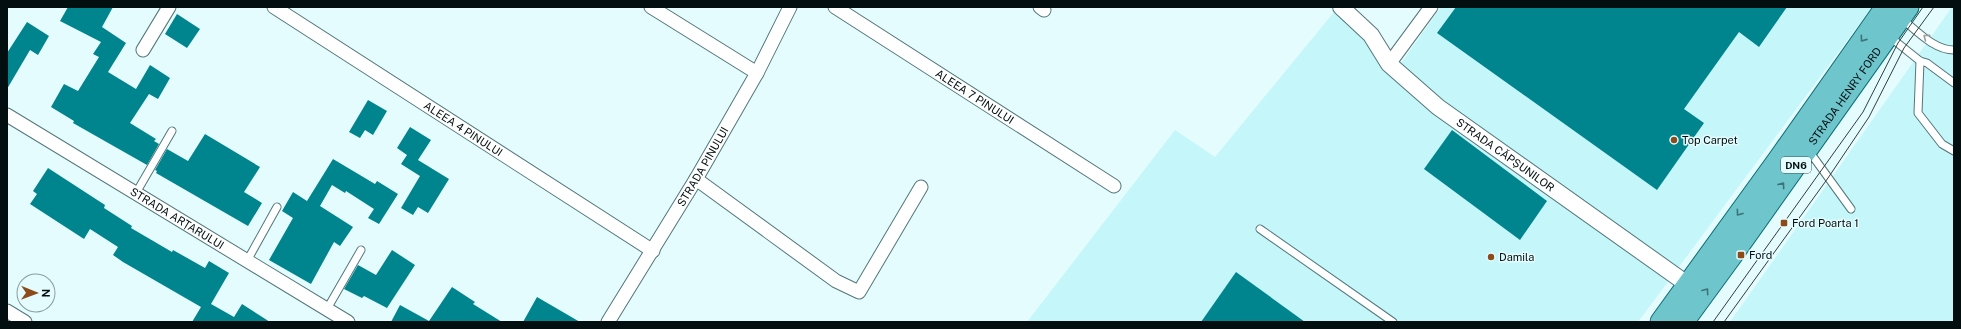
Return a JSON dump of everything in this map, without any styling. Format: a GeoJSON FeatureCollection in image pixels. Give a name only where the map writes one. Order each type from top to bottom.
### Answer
{"type":"FeatureCollection","features":[{"type":"Feature","properties":{"kind":"main road","name":"STRADA HENRY FORD"},"geometry":{"type":"LineString","coordinates":[[1683,322],[1888,35],[1898,11]]}},
{"type":"Feature","properties":{"kind":"main road","name":"STRADA HENRY FORD"},"geometry":{"type":"LineString","coordinates":[[1661,322],[1779,159],[1898,11]]}},
{"type":"Feature","properties":{"kind":"street"},"geometry":{"type":"LineString","coordinates":[[143,50],[169,7]]}},
{"type":"Feature","properties":{"kind":"street","name":"ALEEA 4 PINULUI"},"geometry":{"type":"LineString","coordinates":[[274,7],[653,251]]}},
{"type":"Feature","properties":{"kind":"street"},"geometry":{"type":"LineString","coordinates":[[651,7],[757,73]]}},
{"type":"Feature","properties":{"kind":"street","name":"STRADA PINULUI"},"geometry":{"type":"LineString","coordinates":[[608,322],[696,179],[757,73],[790,7]]}},
{"type":"Feature","properties":{"kind":"street","name":"ALEEA 7 PINULUI"},"geometry":{"type":"LineString","coordinates":[[835,7],[1114,186]]}},
{"type":"Feature","properties":{"kind":"street","name":"STRADA CĂPȘUNILOR"},"geometry":{"type":"LineString","coordinates":[[1341,7],[1371,35],[1388,64],[1438,107],[1688,284]]}},
{"type":"Feature","properties":{"kind":"street"},"geometry":{"type":"LineString","coordinates":[[1388,64],[1431,7]]}},
{"type":"Feature","properties":{"kind":"street","name":"STRADA ARȚARULUI"},"geometry":{"type":"LineString","coordinates":[[7,114],[348,322]]}},
{"type":"Feature","properties":{"kind":"street"},"geometry":{"type":"LineString","coordinates":[[696,179],[836,281],[859,292],[922,187]]}},
{"type":"Feature","properties":{"kind":"street"},"geometry":{"type":"LineString","coordinates":[[7,311],[25,322]]}},
{"type":"Feature","properties":{"kind":"lane"},"geometry":{"type":"LineString","coordinates":[[1898,11],[1937,46],[1947,50],[1954,50]]}},
{"type":"Feature","properties":{"kind":"lane"},"geometry":{"type":"LineString","coordinates":[[1888,35],[1920,61],[1928,63],[1954,83]]}},
{"type":"Feature","properties":{"kind":"lane"},"geometry":{"type":"LineString","coordinates":[[1920,61],[1918,113],[1942,144],[1954,151]]}},
{"type":"Feature","properties":{"kind":"lane"},"geometry":{"type":"LineString","coordinates":[[136,193],[172,131]]}},
{"type":"Feature","properties":{"kind":"lane"},"geometry":{"type":"LineString","coordinates":[[1808,149],[1851,209]]}},
{"type":"Feature","properties":{"kind":"lane"},"geometry":{"type":"LineString","coordinates":[[247,261],[277,207]]}},
{"type":"Feature","properties":{"kind":"lane"},"geometry":{"type":"LineString","coordinates":[[1260,229],[1392,322]]}},
{"type":"Feature","properties":{"kind":"lane"},"geometry":{"type":"LineString","coordinates":[[327,309],[361,250]]}},
{"type":"Feature","properties":{"kind":"shaded area"},"geometry":{"type":"Polygon","coordinates":[[[1441,7],[1872,7],[1638,322],[1027,322],[1175,130],[1215,157],[1334,12],[1399,66],[1441,7]]]}},
{"type":"Feature","properties":{"kind":"shaded area"},"geometry":{"type":"Polygon","coordinates":[[[1952,7],[1954,7],[1954,322],[1730,322],[1952,7]]]}},
{"type":"Feature","properties":{"kind":"building"},"geometry":{"type":"Polygon","coordinates":[[[68,7],[113,7],[102,27],[126,43],[108,72],[136,89],[150,65],[170,78],[158,99],[149,94],[130,123],[156,139],[154,141],[159,144],[147,165],[73,123],[74,121],[51,107],[64,84],[78,91],[99,57],[93,54],[101,42],[60,21],[68,7]]]}},
{"type":"Feature","properties":{"kind":"building"},"geometry":{"type":"Polygon","coordinates":[[[1456,7],[1787,7],[1759,47],[1739,32],[1684,109],[1704,123],[1657,190],[1437,33],[1456,7]]]}},
{"type":"Feature","properties":{"kind":"building"},"geometry":{"type":"Polygon","coordinates":[[[177,14],[200,29],[187,48],[165,34],[177,14]]]}},
{"type":"Feature","properties":{"kind":"building"},"geometry":{"type":"Polygon","coordinates":[[[27,22],[49,36],[38,55],[30,50],[7,89],[7,53],[27,22]]]}},
{"type":"Feature","properties":{"kind":"building"},"geometry":{"type":"Polygon","coordinates":[[[368,100],[387,111],[373,135],[365,130],[360,138],[349,132],[368,100]]]}},
{"type":"Feature","properties":{"kind":"building"},"geometry":{"type":"Polygon","coordinates":[[[410,127],[431,140],[418,160],[449,179],[428,213],[418,207],[413,215],[401,208],[420,176],[401,164],[407,155],[397,148],[410,127]]]}},
{"type":"Feature","properties":{"kind":"building"},"geometry":{"type":"Polygon","coordinates":[[[1452,130],[1547,201],[1520,240],[1424,169],[1452,130]]]}},
{"type":"Feature","properties":{"kind":"building"},"geometry":{"type":"Polygon","coordinates":[[[205,134],[260,167],[244,192],[262,203],[248,226],[156,173],[157,171],[155,170],[167,149],[188,161],[205,134]]]}},
{"type":"Feature","properties":{"kind":"building"},"geometry":{"type":"Polygon","coordinates":[[[333,159],[375,184],[377,181],[398,194],[379,224],[368,218],[374,209],[346,191],[345,193],[332,185],[320,206],[353,227],[340,246],[334,242],[311,284],[269,260],[293,218],[282,211],[293,192],[307,201],[333,159]]]}},
{"type":"Feature","properties":{"kind":"building"},"geometry":{"type":"Polygon","coordinates":[[[48,168],[105,205],[104,208],[132,226],[131,228],[172,252],[173,250],[205,268],[209,261],[229,273],[211,304],[234,317],[242,304],[270,322],[192,322],[201,307],[113,255],[118,247],[90,229],[84,239],[30,204],[37,194],[33,191],[48,168]]]}},
{"type":"Feature","properties":{"kind":"building"},"geometry":{"type":"Polygon","coordinates":[[[392,250],[415,265],[387,308],[364,296],[362,298],[344,289],[358,265],[376,275],[392,250]]]}},
{"type":"Feature","properties":{"kind":"building"},"geometry":{"type":"Polygon","coordinates":[[[1236,272],[1305,322],[1201,322],[1236,272]]]}},
{"type":"Feature","properties":{"kind":"building"},"geometry":{"type":"Polygon","coordinates":[[[452,287],[475,302],[473,304],[502,322],[391,322],[400,305],[429,321],[452,287]]]}},
{"type":"Feature","properties":{"kind":"building"},"geometry":{"type":"Polygon","coordinates":[[[537,297],[580,322],[523,322],[537,297]]]}},
{"type":"Feature","properties":{"kind":"tram line"},"geometry":{"type":"LineString","coordinates":[[1713,322],[1863,112],[1898,43],[1923,7]]}},
{"type":"Feature","properties":{"kind":"tram line"},"geometry":{"type":"LineString","coordinates":[[1724,322],[1828,178],[1869,117],[1904,48],[1934,7]]}},
{"type":"Feature","properties":{"kind":"place","name":"Top Carpet"},"geometry":{"type":"Point","coordinates":[1674,140]}},
{"type":"Feature","properties":{"kind":"place","name":"Ford Poarta 1"},"geometry":{"type":"Point","coordinates":[1784,223]}},
{"type":"Feature","properties":{"kind":"place","name":"Ford"},"geometry":{"type":"Point","coordinates":[1741,255]}},
{"type":"Feature","properties":{"kind":"place","name":"Damila"},"geometry":{"type":"Point","coordinates":[1491,257]}}]}
